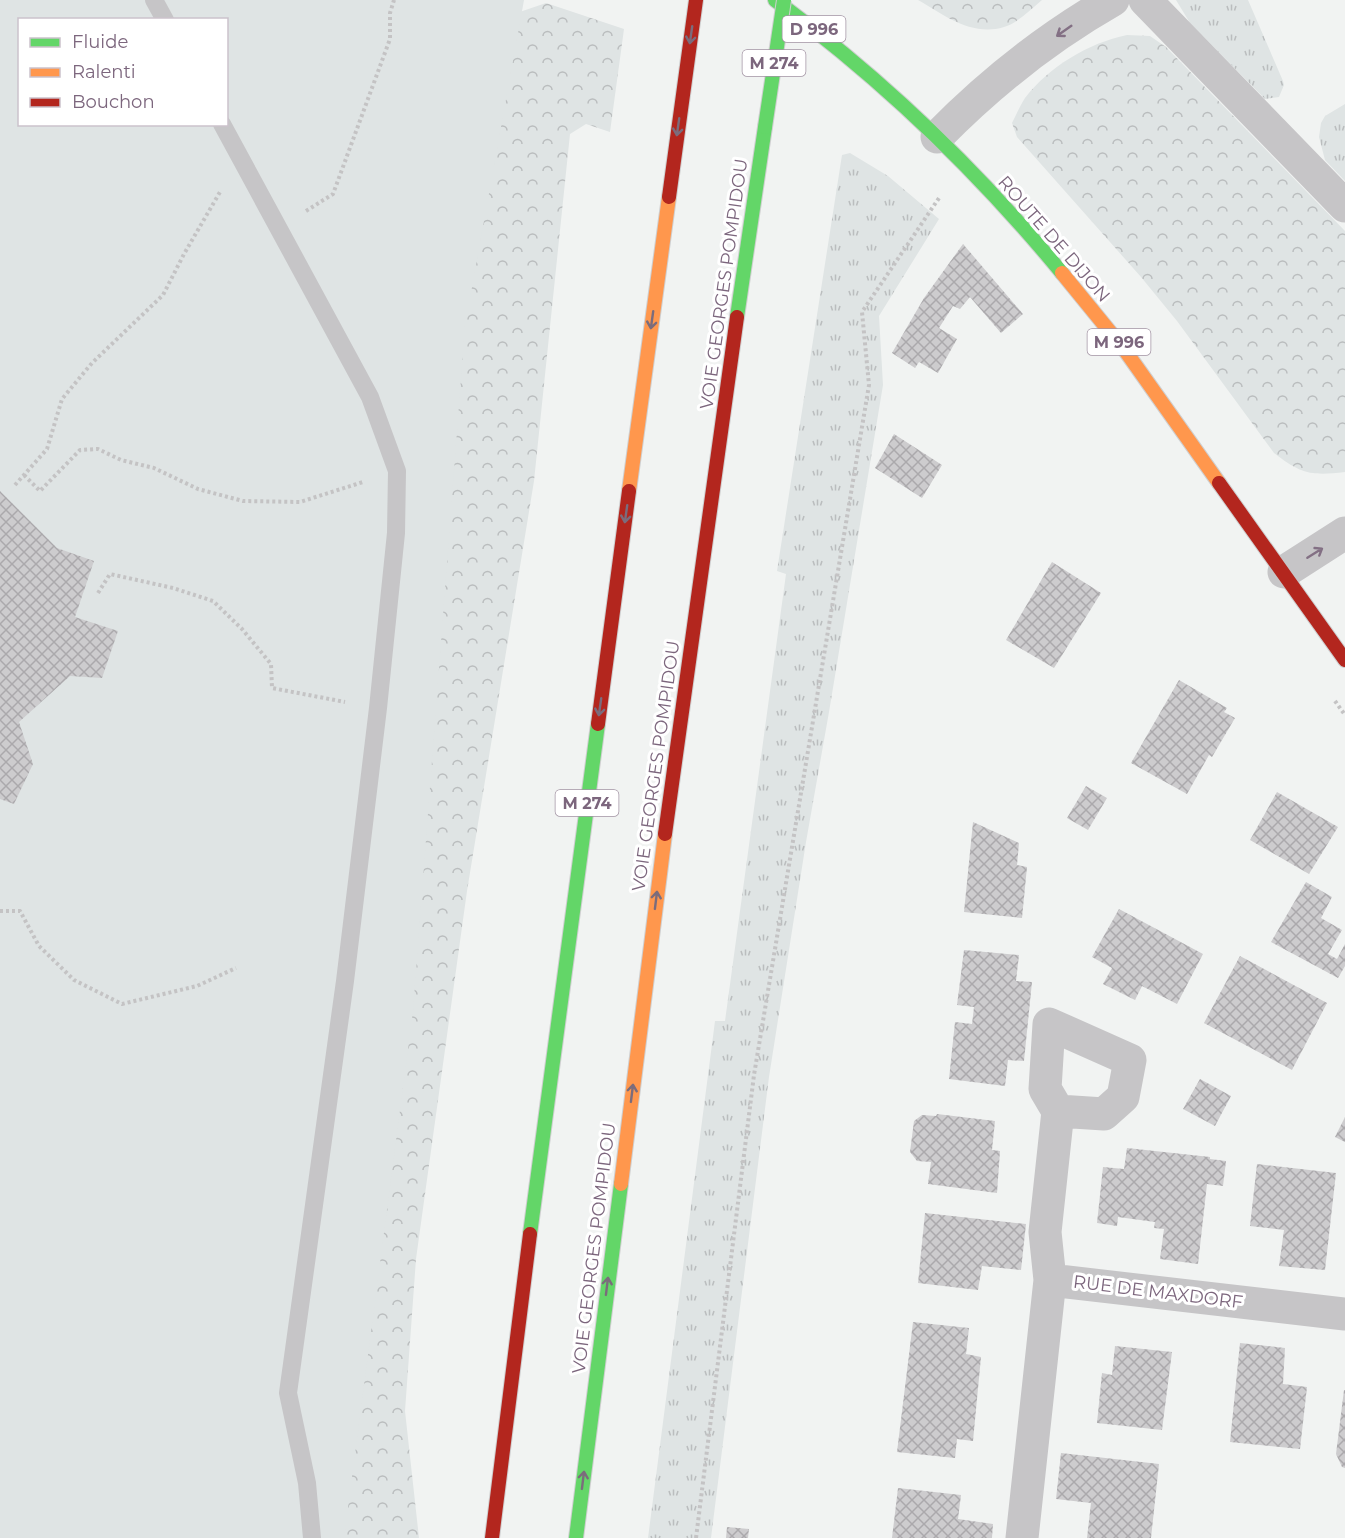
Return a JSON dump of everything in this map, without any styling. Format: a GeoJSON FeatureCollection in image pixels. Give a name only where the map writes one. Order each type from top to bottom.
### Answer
{"type":"FeatureCollection","features":[{"type":"Feature","properties":{"kind":"main road","name":"M 274"},"geometry":{"type":"LineString","coordinates":[[492,1538],[542,1137],[696,0]]}},
{"type":"Feature","properties":{"kind":"main road","name":"ROUTE DE DIJON"},"geometry":{"type":"LineString","coordinates":[[775,0],[851,60],[937,137],[1037,243],[1125,349],[1345,660]]}},
{"type":"Feature","properties":{"kind":"main road","name":"VOIE GEORGES POMPIDOU"},"geometry":{"type":"LineString","coordinates":[[576,1538],[676,743],[784,0]]}},
{"type":"Feature","properties":{"kind":"street"},"geometry":{"type":"LineString","coordinates":[[937,137],[963,110],[1022,60],[1086,15],[1113,0]]}},
{"type":"Feature","properties":{"kind":"street"},"geometry":{"type":"LineString","coordinates":[[1145,0],[1345,206]]}},
{"type":"Feature","properties":{"kind":"street"},"geometry":{"type":"LineString","coordinates":[[1284,572],[1345,533]]}},
{"type":"Feature","properties":{"kind":"street"},"geometry":{"type":"LineString","coordinates":[[1050,1280],[1045,1232],[1058,1111]]}},
{"type":"Feature","properties":{"kind":"street","name":"RUE DE MAXDORF"},"geometry":{"type":"LineString","coordinates":[[1022,1538],[1050,1280],[1345,1314]]}},
{"type":"Feature","properties":{"kind":"lane"},"geometry":{"type":"LineString","coordinates":[[154,0],[164,18]]}},
{"type":"Feature","properties":{"kind":"lane"},"geometry":{"type":"LineString","coordinates":[[223,126],[370,397],[397,471],[396,533],[378,708],[345,981],[288,1393],[307,1483],[312,1538]]}},
{"type":"Feature","properties":{"kind":"path"},"geometry":{"type":"LineString","coordinates":[[279,228],[333,194],[390,39],[390,13],[394,0]]}},
{"type":"Feature","properties":{"kind":"path"},"geometry":{"type":"LineString","coordinates":[[696,1538],[754,1075],[869,385],[862,312],[945,189],[937,137]]}},
{"type":"Feature","properties":{"kind":"path"},"geometry":{"type":"LineString","coordinates":[[15,485],[48,449],[62,399],[92,363],[163,296],[205,216],[241,159]]}},
{"type":"Feature","properties":{"kind":"path"},"geometry":{"type":"LineString","coordinates":[[24,475],[40,492],[80,450],[98,449],[121,460],[154,468],[198,489],[243,501],[300,502],[397,471]]}},
{"type":"Feature","properties":{"kind":"path"},"geometry":{"type":"LineString","coordinates":[[98,593],[110,574],[173,588],[213,601],[242,628],[271,664],[273,688],[378,708]]}},
{"type":"Feature","properties":{"kind":"path"},"geometry":{"type":"LineString","coordinates":[[0,911],[20,911],[39,946],[74,980],[122,1004],[197,986],[236,968]]}},
{"type":"Feature","properties":{"kind":"green space"},"geometry":{"type":"Polygon","coordinates":[[[0,0],[524,0],[465,326],[413,1011],[344,1538],[0,1538],[0,0]]]}},
{"type":"Feature","properties":{"kind":"green space"},"geometry":{"type":"Polygon","coordinates":[[[918,0],[1042,0],[1024,15],[1004,27],[981,29],[948,18],[918,0]]]}},
{"type":"Feature","properties":{"kind":"green space"},"geometry":{"type":"Polygon","coordinates":[[[1176,0],[1248,0],[1283,81],[1284,85],[1279,97],[1265,99],[1190,23],[1176,0]]]}},
{"type":"Feature","properties":{"kind":"green space"},"geometry":{"type":"Polygon","coordinates":[[[546,3],[624,29],[610,132],[586,124],[570,134],[534,481],[467,891],[416,1259],[405,1411],[419,1538],[326,1538],[496,20],[546,3]]]}},
{"type":"Feature","properties":{"kind":"green space"},"geometry":{"type":"Polygon","coordinates":[[[1127,35],[1150,36],[1166,47],[1345,231],[1345,472],[1323,474],[1307,472],[1274,453],[1177,321],[1017,137],[1012,123],[1025,98],[1046,76],[1084,50],[1127,35]]]}},
{"type":"Feature","properties":{"kind":"green space"},"geometry":{"type":"Polygon","coordinates":[[[1345,104],[1345,181],[1325,160],[1319,137],[1321,123],[1325,116],[1345,104]]]}},
{"type":"Feature","properties":{"kind":"green space"},"geometry":{"type":"Polygon","coordinates":[[[850,153],[888,176],[939,219],[879,316],[883,385],[769,1077],[711,1538],[648,1538],[715,1021],[725,1021],[786,574],[777,571],[842,155],[850,153]]]}},
{"type":"Feature","properties":{"kind":"building"},"geometry":{"type":"Polygon","coordinates":[[[963,244],[1023,314],[1001,333],[970,297],[960,309],[953,306],[939,328],[957,339],[938,373],[919,362],[915,368],[892,353],[924,298],[963,244]]]}},
{"type":"Feature","properties":{"kind":"building"},"geometry":{"type":"Polygon","coordinates":[[[894,434],[942,465],[922,498],[875,468],[894,434]]]}},
{"type":"Feature","properties":{"kind":"building"},"geometry":{"type":"Polygon","coordinates":[[[0,491],[57,548],[94,561],[75,617],[118,631],[102,678],[70,676],[19,722],[33,764],[14,804],[0,799],[0,491]]]}},
{"type":"Feature","properties":{"kind":"building"},"geometry":{"type":"Polygon","coordinates":[[[1052,562],[1101,593],[1054,668],[1006,640],[1052,562]]]}},
{"type":"Feature","properties":{"kind":"building"},"geometry":{"type":"Polygon","coordinates":[[[1179,680],[1227,708],[1224,712],[1235,718],[1212,757],[1209,755],[1187,794],[1131,763],[1179,680]]]}},
{"type":"Feature","properties":{"kind":"building"},"geometry":{"type":"Polygon","coordinates":[[[1086,786],[1107,798],[1088,830],[1067,818],[1086,786]]]}},
{"type":"Feature","properties":{"kind":"building"},"geometry":{"type":"Polygon","coordinates":[[[1277,792],[1338,827],[1309,874],[1250,840],[1277,792]]]}},
{"type":"Feature","properties":{"kind":"building"},"geometry":{"type":"Polygon","coordinates":[[[973,822],[1019,843],[1017,865],[1027,867],[1022,918],[964,912],[973,822]]]}},
{"type":"Feature","properties":{"kind":"building"},"geometry":{"type":"Polygon","coordinates":[[[1306,882],[1332,897],[1321,918],[1342,930],[1328,954],[1337,959],[1345,944],[1345,966],[1338,978],[1271,942],[1306,882]]]}},
{"type":"Feature","properties":{"kind":"building"},"geometry":{"type":"Polygon","coordinates":[[[1119,909],[1203,954],[1177,1004],[1142,986],[1135,1000],[1103,984],[1112,968],[1092,957],[1119,909]]]}},
{"type":"Feature","properties":{"kind":"building"},"geometry":{"type":"Polygon","coordinates":[[[964,950],[1019,955],[1016,981],[1032,982],[1024,1061],[1008,1060],[1005,1086],[949,1079],[955,1022],[972,1024],[974,1007],[957,1005],[964,950]]]}},
{"type":"Feature","properties":{"kind":"building"},"geometry":{"type":"Polygon","coordinates":[[[1240,956],[1327,1003],[1292,1070],[1204,1023],[1240,956]]]}},
{"type":"Feature","properties":{"kind":"building"},"geometry":{"type":"Polygon","coordinates":[[[1200,1079],[1231,1096],[1215,1126],[1183,1109],[1200,1079]]]}},
{"type":"Feature","properties":{"kind":"building"},"geometry":{"type":"Polygon","coordinates":[[[937,1114],[995,1121],[992,1150],[1000,1151],[997,1193],[928,1184],[931,1162],[917,1161],[910,1152],[914,1121],[922,1115],[936,1116],[937,1114]]]}},
{"type":"Feature","properties":{"kind":"building"},"geometry":{"type":"Polygon","coordinates":[[[1345,1117],[1345,1142],[1335,1137],[1345,1117]]]}},
{"type":"Feature","properties":{"kind":"building"},"geometry":{"type":"Polygon","coordinates":[[[1127,1148],[1210,1157],[1210,1159],[1226,1161],[1223,1186],[1207,1184],[1198,1264],[1160,1259],[1164,1229],[1154,1228],[1155,1222],[1118,1217],[1117,1226],[1097,1223],[1103,1167],[1124,1169],[1127,1148]]]}},
{"type":"Feature","properties":{"kind":"building"},"geometry":{"type":"Polygon","coordinates":[[[1257,1164],[1336,1173],[1325,1270],[1279,1266],[1284,1230],[1250,1226],[1257,1164]]]}},
{"type":"Feature","properties":{"kind":"building"},"geometry":{"type":"Polygon","coordinates":[[[925,1213],[1026,1224],[1021,1270],[982,1266],[978,1290],[918,1283],[925,1213]]]}},
{"type":"Feature","properties":{"kind":"building"},"geometry":{"type":"Polygon","coordinates":[[[913,1322],[969,1328],[966,1354],[981,1357],[973,1441],[957,1439],[955,1458],[897,1452],[913,1322]]]}},
{"type":"Feature","properties":{"kind":"building"},"geometry":{"type":"Polygon","coordinates":[[[1240,1343],[1285,1348],[1283,1384],[1307,1387],[1300,1449],[1230,1442],[1240,1343]]]}},
{"type":"Feature","properties":{"kind":"building"},"geometry":{"type":"Polygon","coordinates":[[[1115,1346],[1172,1352],[1162,1430],[1097,1423],[1102,1373],[1112,1375],[1115,1346]]]}},
{"type":"Feature","properties":{"kind":"building"},"geometry":{"type":"Polygon","coordinates":[[[1344,1390],[1345,1468],[1342,1467],[1336,1454],[1344,1390]]]}},
{"type":"Feature","properties":{"kind":"building"},"geometry":{"type":"Polygon","coordinates":[[[1061,1453],[1159,1464],[1151,1538],[1087,1538],[1091,1503],[1056,1499],[1061,1453]]]}},
{"type":"Feature","properties":{"kind":"building"},"geometry":{"type":"Polygon","coordinates":[[[898,1488],[961,1495],[958,1519],[993,1524],[992,1538],[892,1538],[898,1488]]]}},
{"type":"Feature","properties":{"kind":"building"},"geometry":{"type":"Polygon","coordinates":[[[727,1527],[749,1529],[748,1538],[726,1538],[727,1527]]]}},
{"type":"Feature","properties":{"kind":"traffic: fast"},"geometry":{"type":"LineString","coordinates":[[775,0],[853,61],[927,128],[997,198],[1062,273]]}},
{"type":"Feature","properties":{"kind":"traffic: fast"},"geometry":{"type":"LineString","coordinates":[[765,127],[784,0]]}},
{"type":"Feature","properties":{"kind":"traffic: fast"},"geometry":{"type":"LineString","coordinates":[[737,317],[765,127]]}},
{"type":"Feature","properties":{"kind":"traffic: fast"},"geometry":{"type":"LineString","coordinates":[[530,1234],[598,724]]}},
{"type":"Feature","properties":{"kind":"traffic: fast"},"geometry":{"type":"LineString","coordinates":[[576,1538],[621,1184]]}},
{"type":"Feature","properties":{"kind":"traffic: slow"},"geometry":{"type":"LineString","coordinates":[[629,491],[669,197]]}},
{"type":"Feature","properties":{"kind":"traffic: slow"},"geometry":{"type":"LineString","coordinates":[[1062,273],[1124,349],[1219,483]]}},
{"type":"Feature","properties":{"kind":"traffic: slow"},"geometry":{"type":"LineString","coordinates":[[621,1184],[665,834]]}},
{"type":"Feature","properties":{"kind":"traffic: jam"},"geometry":{"type":"LineString","coordinates":[[669,197],[696,0]]}},
{"type":"Feature","properties":{"kind":"traffic: jam"},"geometry":{"type":"LineString","coordinates":[[665,834],[737,317]]}},
{"type":"Feature","properties":{"kind":"traffic: jam"},"geometry":{"type":"LineString","coordinates":[[1219,483],[1345,660]]}},
{"type":"Feature","properties":{"kind":"traffic: jam"},"geometry":{"type":"LineString","coordinates":[[598,724],[629,491]]}},
{"type":"Feature","properties":{"kind":"traffic: jam"},"geometry":{"type":"LineString","coordinates":[[492,1538],[530,1234]]}}]}
